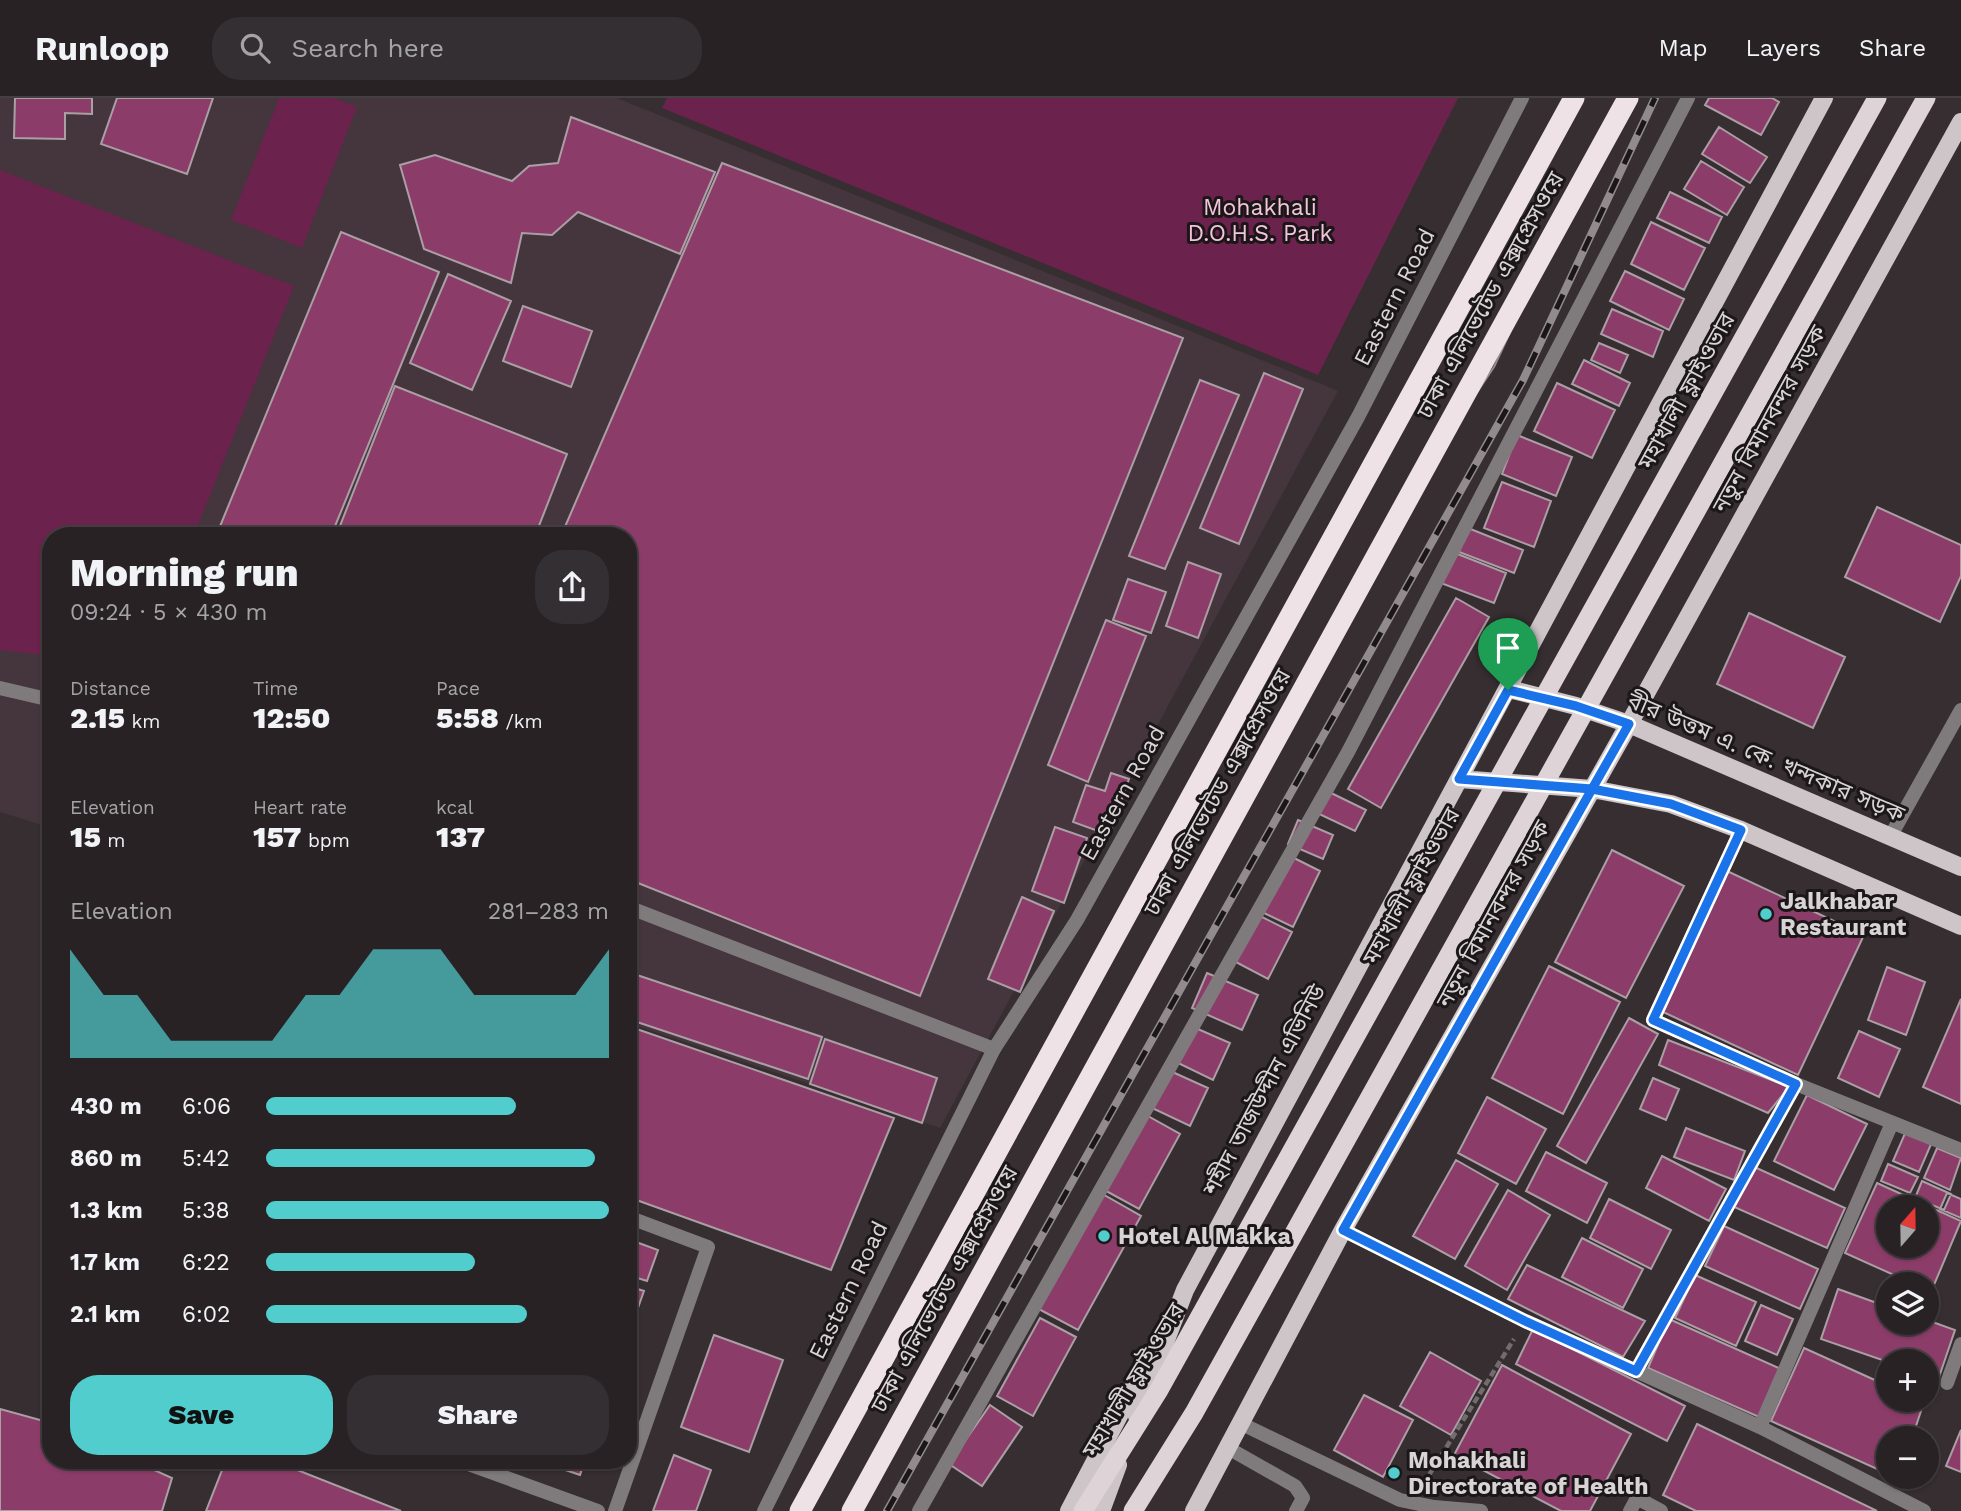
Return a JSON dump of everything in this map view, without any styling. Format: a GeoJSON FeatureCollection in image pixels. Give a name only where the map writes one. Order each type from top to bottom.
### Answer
{"type":"FeatureCollection","features":[{"type":"Feature","properties":{"kind":"highway","name":"ঢাকা এলিভেটেড এক্সপ্রেসওয়ে"},"geometry":{"type":"LineString","coordinates":[[800,1511],[1574,98]]}},
{"type":"Feature","properties":{"kind":"highway","name":"ঢাকা এলিভেটেড এক্সপ্রেসওয়ে"},"geometry":{"type":"LineString","coordinates":[[852,1511],[1628,98]]}},
{"type":"Feature","properties":{"kind":"highway","name":"মহাখালী ফ্লাইওভার"},"geometry":{"type":"LineString","coordinates":[[1083,1511],[1166,1377],[1877,98]]}},
{"type":"Feature","properties":{"kind":"highway"},"geometry":{"type":"LineString","coordinates":[[1133,1511],[1194,1413],[1926,98]]}},
{"type":"Feature","properties":{"kind":"main road"},"geometry":{"type":"LineString","coordinates":[[1824,98],[1763,207],[1459,779],[1592,789],[1671,804],[1741,830],[1961,926]]}},
{"type":"Feature","properties":{"kind":"main road","name":"নতুন বিমানবন্দর সড়ক"},"geometry":{"type":"LineString","coordinates":[[1194,1511],[1343,1230],[1629,724],[1961,122]]}},
{"type":"Feature","properties":{"kind":"main road","name":"বীর উত্তম এ. কে. খন্দকার সড়ক"},"geometry":{"type":"LineString","coordinates":[[1508,690],[1576,706],[1629,724],[1961,867]]}},
{"type":"Feature","properties":{"kind":"main road","name":"শহীদ তাজউদ্দীন এভিনিউ"},"geometry":{"type":"LineString","coordinates":[[1101,1511],[1185,1290],[1459,779]]}},
{"type":"Feature","properties":{"kind":"main road"},"geometry":{"type":"LineString","coordinates":[[1069,1511],[1185,1290]]}},
{"type":"Feature","properties":{"kind":"street","name":"Eastern Road"},"geometry":{"type":"LineString","coordinates":[[764,1511],[994,1049],[1077,920],[1358,417],[1522,98]]}},
{"type":"Feature","properties":{"kind":"street"},"geometry":{"type":"LineString","coordinates":[[919,1511],[1348,752],[1688,98]]}},
{"type":"Feature","properties":{"kind":"street"},"geometry":{"type":"LineString","coordinates":[[0,688],[42,698]]}},
{"type":"Feature","properties":{"kind":"street"},"geometry":{"type":"LineString","coordinates":[[1890,837],[1961,710]]}},
{"type":"Feature","properties":{"kind":"street"},"geometry":{"type":"LineString","coordinates":[[1741,830],[1653,1020],[1796,1084],[1961,1150]]}},
{"type":"Feature","properties":{"kind":"street"},"geometry":{"type":"LineString","coordinates":[[637,910],[994,1049]]}},
{"type":"Feature","properties":{"kind":"street"},"geometry":{"type":"LineString","coordinates":[[1636,1371],[1796,1084]]}},
{"type":"Feature","properties":{"kind":"street"},"geometry":{"type":"LineString","coordinates":[[1760,1427],[1892,1123]]}},
{"type":"Feature","properties":{"kind":"street"},"geometry":{"type":"LineString","coordinates":[[637,1220],[708,1247],[637,1449]]}},
{"type":"Feature","properties":{"kind":"street"},"geometry":{"type":"LineString","coordinates":[[1343,1230],[1525,1321],[1760,1427],[1924,1511]]}},
{"type":"Feature","properties":{"kind":"street"},"geometry":{"type":"LineString","coordinates":[[1947,1383],[1961,1344]]}},
{"type":"Feature","properties":{"kind":"street"},"geometry":{"type":"LineString","coordinates":[[1240,1423],[1400,1500],[1434,1507],[1481,1511]]}},
{"type":"Feature","properties":{"kind":"street"},"geometry":{"type":"LineString","coordinates":[[1228,1448],[1295,1486],[1303,1498],[1296,1511]]}},
{"type":"Feature","properties":{"kind":"street"},"geometry":{"type":"LineString","coordinates":[[482,1469],[598,1511]]}},
{"type":"Feature","properties":{"kind":"street"},"geometry":{"type":"LineString","coordinates":[[615,1511],[630,1469]]}},
{"type":"Feature","properties":{"kind":"street"},"geometry":{"type":"LineString","coordinates":[[1630,1511],[1637,1498],[1661,1511]]}},
{"type":"Feature","properties":{"kind":"path"},"geometry":{"type":"LineString","coordinates":[[1400,1500],[1416,1496],[1525,1321]]}},
{"type":"Feature","properties":{"kind":"shaded area"},"geometry":{"type":"Polygon","coordinates":[[[0,98],[617,98],[1338,391],[940,1128],[637,1026],[637,527],[42,527],[42,825],[0,812],[0,98]]]}},
{"type":"Feature","properties":{"kind":"green space"},"geometry":{"type":"Polygon","coordinates":[[[279,98],[334,98],[357,107],[302,248],[231,220],[279,98]]]}},
{"type":"Feature","properties":{"kind":"green space","name":"Mohakhali D.O.H.S. Park"},"geometry":{"type":"Polygon","coordinates":[[[667,98],[1458,98],[1318,375],[662,108],[667,98]]]}},
{"type":"Feature","properties":{"kind":"green space"},"geometry":{"type":"Polygon","coordinates":[[[0,170],[294,286],[197,527],[42,527],[42,655],[0,650],[0,170]]]}},
{"type":"Feature","properties":{"kind":"building"},"geometry":{"type":"Polygon","coordinates":[[[15,98],[92,98],[92,114],[65,113],[65,139],[14,138],[15,98]]]}},
{"type":"Feature","properties":{"kind":"building"},"geometry":{"type":"Polygon","coordinates":[[[117,98],[213,98],[187,174],[101,144],[117,98]]]}},
{"type":"Feature","properties":{"kind":"building"},"geometry":{"type":"Polygon","coordinates":[[[1709,98],[1772,98],[1779,102],[1761,135],[1705,105],[1709,98]]]}},
{"type":"Feature","properties":{"kind":"building"},"geometry":{"type":"Polygon","coordinates":[[[571,117],[715,172],[680,254],[578,212],[552,235],[522,233],[511,283],[424,249],[400,165],[435,155],[512,181],[529,166],[558,163],[571,117]]]}},
{"type":"Feature","properties":{"kind":"building"},"geometry":{"type":"Polygon","coordinates":[[[1719,127],[1767,157],[1750,183],[1702,154],[1719,127]]]}},
{"type":"Feature","properties":{"kind":"building"},"geometry":{"type":"Polygon","coordinates":[[[1701,161],[1744,187],[1727,215],[1684,189],[1701,161]]]}},
{"type":"Feature","properties":{"kind":"building"},"geometry":{"type":"Polygon","coordinates":[[[722,163],[1183,338],[920,996],[637,883],[637,527],[565,527],[722,163]]]}},
{"type":"Feature","properties":{"kind":"building"},"geometry":{"type":"Polygon","coordinates":[[[1670,192],[1722,217],[1709,243],[1657,218],[1670,192]]]}},
{"type":"Feature","properties":{"kind":"building"},"geometry":{"type":"Polygon","coordinates":[[[1651,222],[1705,248],[1684,290],[1631,264],[1651,222]]]}},
{"type":"Feature","properties":{"kind":"building"},"geometry":{"type":"Polygon","coordinates":[[[341,232],[439,272],[335,527],[220,527],[341,232]]]}},
{"type":"Feature","properties":{"kind":"building"},"geometry":{"type":"Polygon","coordinates":[[[1625,271],[1684,299],[1669,330],[1610,301],[1625,271]]]}},
{"type":"Feature","properties":{"kind":"building"},"geometry":{"type":"Polygon","coordinates":[[[448,274],[511,301],[472,390],[410,363],[448,274]]]}},
{"type":"Feature","properties":{"kind":"building"},"geometry":{"type":"Polygon","coordinates":[[[523,306],[592,331],[571,387],[503,361],[523,306]]]}},
{"type":"Feature","properties":{"kind":"building"},"geometry":{"type":"Polygon","coordinates":[[[1612,309],[1663,331],[1653,357],[1601,334],[1612,309]]]}},
{"type":"Feature","properties":{"kind":"building"},"geometry":{"type":"Polygon","coordinates":[[[1599,343],[1628,355],[1620,373],[1591,360],[1599,343]]]}},
{"type":"Feature","properties":{"kind":"building"},"geometry":{"type":"Polygon","coordinates":[[[1584,360],[1630,383],[1619,406],[1572,384],[1584,360]]]}},
{"type":"Feature","properties":{"kind":"building"},"geometry":{"type":"Polygon","coordinates":[[[1264,373],[1303,389],[1239,544],[1200,528],[1264,373]]]}},
{"type":"Feature","properties":{"kind":"building"},"geometry":{"type":"Polygon","coordinates":[[[1200,380],[1239,395],[1165,569],[1129,556],[1200,380]]]}},
{"type":"Feature","properties":{"kind":"building"},"geometry":{"type":"Polygon","coordinates":[[[1557,383],[1615,410],[1592,458],[1534,431],[1557,383]]]}},
{"type":"Feature","properties":{"kind":"building"},"geometry":{"type":"Polygon","coordinates":[[[395,386],[567,454],[539,527],[340,527],[395,386]]]}},
{"type":"Feature","properties":{"kind":"building"},"geometry":{"type":"Polygon","coordinates":[[[1517,435],[1572,457],[1556,496],[1502,474],[1517,435]]]}},
{"type":"Feature","properties":{"kind":"building"},"geometry":{"type":"Polygon","coordinates":[[[1502,482],[1551,501],[1534,547],[1484,528],[1502,482]]]}},
{"type":"Feature","properties":{"kind":"building"},"geometry":{"type":"Polygon","coordinates":[[[1877,507],[1961,545],[1961,576],[1940,622],[1845,577],[1877,507]]]}},
{"type":"Feature","properties":{"kind":"building"},"geometry":{"type":"Polygon","coordinates":[[[1468,528],[1523,550],[1514,573],[1459,552],[1468,528]]]}},
{"type":"Feature","properties":{"kind":"building"},"geometry":{"type":"Polygon","coordinates":[[[1450,551],[1506,573],[1494,603],[1438,582],[1450,551]]]}},
{"type":"Feature","properties":{"kind":"building"},"geometry":{"type":"Polygon","coordinates":[[[1188,562],[1221,574],[1198,638],[1166,626],[1188,562]]]}},
{"type":"Feature","properties":{"kind":"building"},"geometry":{"type":"Polygon","coordinates":[[[1128,579],[1166,592],[1151,633],[1113,620],[1128,579]]]}},
{"type":"Feature","properties":{"kind":"building"},"geometry":{"type":"Polygon","coordinates":[[[1456,598],[1489,617],[1381,808],[1348,789],[1456,598]]]}},
{"type":"Feature","properties":{"kind":"building"},"geometry":{"type":"Polygon","coordinates":[[[1749,613],[1845,657],[1813,728],[1717,684],[1749,613]]]}},
{"type":"Feature","properties":{"kind":"building"},"geometry":{"type":"Polygon","coordinates":[[[1106,620],[1146,636],[1088,782],[1048,765],[1106,620]]]}},
{"type":"Feature","properties":{"kind":"building"},"geometry":{"type":"Polygon","coordinates":[[[1111,773],[1129,779],[1109,835],[1073,822],[1086,785],[1105,791],[1111,773]]]}},
{"type":"Feature","properties":{"kind":"building"},"geometry":{"type":"Polygon","coordinates":[[[1325,790],[1366,810],[1355,831],[1315,812],[1325,790]]]}},
{"type":"Feature","properties":{"kind":"building"},"geometry":{"type":"Polygon","coordinates":[[[1298,820],[1333,835],[1323,859],[1288,844],[1298,820]]]}},
{"type":"Feature","properties":{"kind":"building"},"geometry":{"type":"Polygon","coordinates":[[[1055,827],[1087,838],[1064,903],[1032,891],[1055,827]]]}},
{"type":"Feature","properties":{"kind":"building"},"geometry":{"type":"Polygon","coordinates":[[[1612,850],[1684,886],[1626,998],[1555,962],[1612,850]]]}},
{"type":"Feature","properties":{"kind":"building"},"geometry":{"type":"Polygon","coordinates":[[[1290,856],[1320,871],[1293,927],[1262,912],[1290,856]]]}},
{"type":"Feature","properties":{"kind":"building"},"geometry":{"type":"Polygon","coordinates":[[[1727,871],[1864,935],[1798,1075],[1661,1011],[1727,871]]]}},
{"type":"Feature","properties":{"kind":"building"},"geometry":{"type":"Polygon","coordinates":[[[1022,897],[1054,911],[1020,992],[988,979],[1022,897]]]}},
{"type":"Feature","properties":{"kind":"building"},"geometry":{"type":"Polygon","coordinates":[[[1256,914],[1292,932],[1268,979],[1232,960],[1256,914]]]}},
{"type":"Feature","properties":{"kind":"building"},"geometry":{"type":"Polygon","coordinates":[[[1549,966],[1620,1002],[1563,1114],[1492,1078],[1549,966]]]}},
{"type":"Feature","properties":{"kind":"building"},"geometry":{"type":"Polygon","coordinates":[[[1887,967],[1925,982],[1906,1035],[1868,1020],[1887,967]]]}},
{"type":"Feature","properties":{"kind":"building"},"geometry":{"type":"Polygon","coordinates":[[[1207,973],[1258,995],[1242,1030],[1192,1008],[1207,973]]]}},
{"type":"Feature","properties":{"kind":"building"},"geometry":{"type":"Polygon","coordinates":[[[637,975],[822,1037],[808,1079],[637,1022],[637,975]]]}},
{"type":"Feature","properties":{"kind":"building"},"geometry":{"type":"Polygon","coordinates":[[[1961,999],[1961,1104],[1923,1087],[1961,999]]]}},
{"type":"Feature","properties":{"kind":"building"},"geometry":{"type":"Polygon","coordinates":[[[1629,1018],[1658,1034],[1586,1163],[1557,1146],[1629,1018]]]}},
{"type":"Feature","properties":{"kind":"building"},"geometry":{"type":"Polygon","coordinates":[[[1191,1026],[1230,1043],[1213,1080],[1174,1061],[1191,1026]]]}},
{"type":"Feature","properties":{"kind":"building"},"geometry":{"type":"Polygon","coordinates":[[[637,1029],[894,1118],[831,1270],[637,1200],[637,1029]]]}},
{"type":"Feature","properties":{"kind":"building"},"geometry":{"type":"Polygon","coordinates":[[[1859,1031],[1900,1049],[1879,1097],[1838,1078],[1859,1031]]]}},
{"type":"Feature","properties":{"kind":"building"},"geometry":{"type":"Polygon","coordinates":[[[825,1039],[937,1078],[922,1123],[810,1084],[825,1039]]]}},
{"type":"Feature","properties":{"kind":"building"},"geometry":{"type":"Polygon","coordinates":[[[1668,1040],[1789,1087],[1768,1113],[1659,1065],[1668,1040]]]}},
{"type":"Feature","properties":{"kind":"building"},"geometry":{"type":"Polygon","coordinates":[[[1168,1070],[1208,1088],[1190,1126],[1150,1107],[1168,1070]]]}},
{"type":"Feature","properties":{"kind":"building"},"geometry":{"type":"Polygon","coordinates":[[[1653,1078],[1679,1089],[1666,1120],[1640,1109],[1653,1078]]]}},
{"type":"Feature","properties":{"kind":"building"},"geometry":{"type":"Polygon","coordinates":[[[1807,1095],[1867,1124],[1834,1190],[1774,1161],[1807,1095]]]}},
{"type":"Feature","properties":{"kind":"building"},"geometry":{"type":"Polygon","coordinates":[[[1487,1097],[1546,1129],[1516,1184],[1458,1153],[1487,1097]]]}},
{"type":"Feature","properties":{"kind":"building"},"geometry":{"type":"Polygon","coordinates":[[[1139,1111],[1180,1134],[1139,1209],[1097,1186],[1139,1111]]]}},
{"type":"Feature","properties":{"kind":"building"},"geometry":{"type":"Polygon","coordinates":[[[1686,1128],[1745,1151],[1734,1180],[1674,1157],[1686,1128]]]}},
{"type":"Feature","properties":{"kind":"building"},"geometry":{"type":"Polygon","coordinates":[[[1906,1131],[1932,1142],[1919,1172],[1893,1161],[1906,1131]]]}},
{"type":"Feature","properties":{"kind":"building"},"geometry":{"type":"Polygon","coordinates":[[[1937,1148],[1961,1158],[1950,1190],[1924,1178],[1937,1148]]]}},
{"type":"Feature","properties":{"kind":"building"},"geometry":{"type":"Polygon","coordinates":[[[1546,1152],[1607,1183],[1587,1223],[1526,1191],[1546,1152]]]}},
{"type":"Feature","properties":{"kind":"building"},"geometry":{"type":"Polygon","coordinates":[[[1662,1156],[1726,1189],[1709,1221],[1646,1188],[1662,1156]]]}},
{"type":"Feature","properties":{"kind":"building"},"geometry":{"type":"Polygon","coordinates":[[[1456,1160],[1498,1184],[1455,1259],[1413,1236],[1456,1160]]]}},
{"type":"Feature","properties":{"kind":"building"},"geometry":{"type":"Polygon","coordinates":[[[1888,1164],[1918,1177],[1910,1193],[1881,1181],[1888,1164]]]}},
{"type":"Feature","properties":{"kind":"building"},"geometry":{"type":"Polygon","coordinates":[[[1750,1165],[1845,1208],[1827,1248],[1732,1206],[1750,1165]]]}},
{"type":"Feature","properties":{"kind":"building"},"geometry":{"type":"Polygon","coordinates":[[[1922,1181],[1951,1194],[1944,1210],[1939,1208],[1939,1195],[1916,1195],[1922,1181]]]}},
{"type":"Feature","properties":{"kind":"building"},"geometry":{"type":"Polygon","coordinates":[[[1877,1183],[1904,1195],[1876,1195],[1876,1258],[1939,1258],[1939,1211],[1961,1221],[1939,1273],[1887,1272],[1845,1253],[1877,1183]]]}},
{"type":"Feature","properties":{"kind":"building"},"geometry":{"type":"Polygon","coordinates":[[[1508,1190],[1550,1215],[1507,1290],[1465,1266],[1508,1190]]]}},
{"type":"Feature","properties":{"kind":"building"},"geometry":{"type":"Polygon","coordinates":[[[1099,1192],[1141,1216],[1078,1330],[1035,1307],[1099,1192]]]}},
{"type":"Feature","properties":{"kind":"building"},"geometry":{"type":"Polygon","coordinates":[[[1947,1193],[1961,1199],[1961,1218],[1940,1209],[1947,1193]]]}},
{"type":"Feature","properties":{"kind":"building"},"geometry":{"type":"Polygon","coordinates":[[[1609,1199],[1671,1230],[1651,1269],[1590,1238],[1609,1199]]]}},
{"type":"Feature","properties":{"kind":"building"},"geometry":{"type":"Polygon","coordinates":[[[1724,1226],[1818,1269],[1800,1309],[1705,1266],[1724,1226]]]}},
{"type":"Feature","properties":{"kind":"building"},"geometry":{"type":"Polygon","coordinates":[[[1582,1238],[1643,1269],[1623,1308],[1562,1277],[1582,1238]]]}},
{"type":"Feature","properties":{"kind":"building"},"geometry":{"type":"Polygon","coordinates":[[[637,1242],[658,1250],[647,1281],[637,1278],[637,1242]]]}},
{"type":"Feature","properties":{"kind":"building"},"geometry":{"type":"Polygon","coordinates":[[[1527,1265],[1645,1321],[1623,1357],[1508,1299],[1527,1265]]]}},
{"type":"Feature","properties":{"kind":"building"},"geometry":{"type":"Polygon","coordinates":[[[1695,1275],[1756,1302],[1736,1346],[1675,1318],[1695,1275]]]}},
{"type":"Feature","properties":{"kind":"building"},"geometry":{"type":"Polygon","coordinates":[[[637,1289],[644,1291],[637,1311],[637,1289]]]}},
{"type":"Feature","properties":{"kind":"building"},"geometry":{"type":"Polygon","coordinates":[[[1838,1289],[1876,1303],[1876,1335],[1939,1335],[1939,1324],[1955,1330],[1939,1377],[1939,1349],[1876,1349],[1876,1358],[1821,1339],[1838,1289]]]}},
{"type":"Feature","properties":{"kind":"building"},"geometry":{"type":"Polygon","coordinates":[[[1761,1305],[1793,1319],[1777,1355],[1745,1341],[1761,1305]]]}},
{"type":"Feature","properties":{"kind":"building"},"geometry":{"type":"Polygon","coordinates":[[[1040,1318],[1076,1337],[1033,1416],[997,1396],[1040,1318]]]}},
{"type":"Feature","properties":{"kind":"building"},"geometry":{"type":"Polygon","coordinates":[[[1669,1319],[1781,1369],[1759,1417],[1648,1368],[1669,1319]]]}},
{"type":"Feature","properties":{"kind":"building"},"geometry":{"type":"Polygon","coordinates":[[[1533,1329],[1685,1406],[1667,1441],[1516,1364],[1533,1329]]]}},
{"type":"Feature","properties":{"kind":"building"},"geometry":{"type":"Polygon","coordinates":[[[714,1335],[783,1360],[749,1452],[681,1427],[714,1335]]]}},
{"type":"Feature","properties":{"kind":"building"},"geometry":{"type":"Polygon","coordinates":[[[1804,1348],[1876,1381],[1876,1412],[1921,1412],[1916,1426],[1876,1426],[1876,1469],[1771,1421],[1804,1348]]]}},
{"type":"Feature","properties":{"kind":"building"},"geometry":{"type":"Polygon","coordinates":[[[1430,1352],[1481,1381],[1451,1435],[1400,1406],[1430,1352]]]}},
{"type":"Feature","properties":{"kind":"building"},"geometry":{"type":"Polygon","coordinates":[[[1502,1365],[1631,1434],[1590,1511],[1561,1511],[1454,1455],[1502,1365]]]}},
{"type":"Feature","properties":{"kind":"building"},"geometry":{"type":"Polygon","coordinates":[[[1364,1395],[1413,1420],[1383,1477],[1334,1450],[1364,1395]]]}},
{"type":"Feature","properties":{"kind":"building"},"geometry":{"type":"Polygon","coordinates":[[[990,1405],[1022,1427],[982,1486],[949,1464],[990,1405]]]}},
{"type":"Feature","properties":{"kind":"building"},"geometry":{"type":"Polygon","coordinates":[[[0,1409],[42,1421],[42,1469],[152,1469],[172,1478],[162,1511],[0,1511],[0,1409]]]}},
{"type":"Feature","properties":{"kind":"building"},"geometry":{"type":"Polygon","coordinates":[[[1697,1424],[1877,1511],[1696,1511],[1663,1495],[1697,1424]]]}},
{"type":"Feature","properties":{"kind":"building"},"geometry":{"type":"Polygon","coordinates":[[[1961,1430],[1961,1472],[1946,1466],[1961,1430]]]}},
{"type":"Feature","properties":{"kind":"building"},"geometry":{"type":"Polygon","coordinates":[[[674,1455],[711,1470],[696,1511],[653,1511],[674,1455]]]}},
{"type":"Feature","properties":{"kind":"building"},"geometry":{"type":"Polygon","coordinates":[[[222,1469],[295,1469],[401,1511],[206,1511],[222,1469]]]}},
{"type":"Feature","properties":{"kind":"building"},"geometry":{"type":"Polygon","coordinates":[[[562,1469],[582,1469],[580,1475],[562,1469]]]}},
{"type":"Feature","properties":{"kind":"tram line"},"geometry":{"type":"LineString","coordinates":[[850,1511],[1470,403],[1494,367],[1619,98]]}},
{"type":"Feature","properties":{"kind":"railway"},"geometry":{"type":"LineString","coordinates":[[887,1511],[1523,380],[1655,98]]}},
{"type":"Feature","properties":{"kind":"place","name":"Jalkhabar Restaurant"},"geometry":{"type":"Point","coordinates":[1766,914]}},
{"type":"Feature","properties":{"kind":"place","name":"Hotel Al Makka"},"geometry":{"type":"Point","coordinates":[1104,1236]}},
{"type":"Feature","properties":{"kind":"place","name":"Mohakhali Directorate of Health"},"geometry":{"type":"Point","coordinates":[1394,1473]}},
{"type":"Feature","properties":{"kind":"route"},"geometry":{"type":"LineString","coordinates":[[1508,690],[1459,779],[1592,789],[1343,1230],[1525,1321],[1636,1371],[1796,1084],[1653,1020],[1741,830],[1671,804],[1592,789],[1629,724],[1576,706],[1508,690]]}}]}
